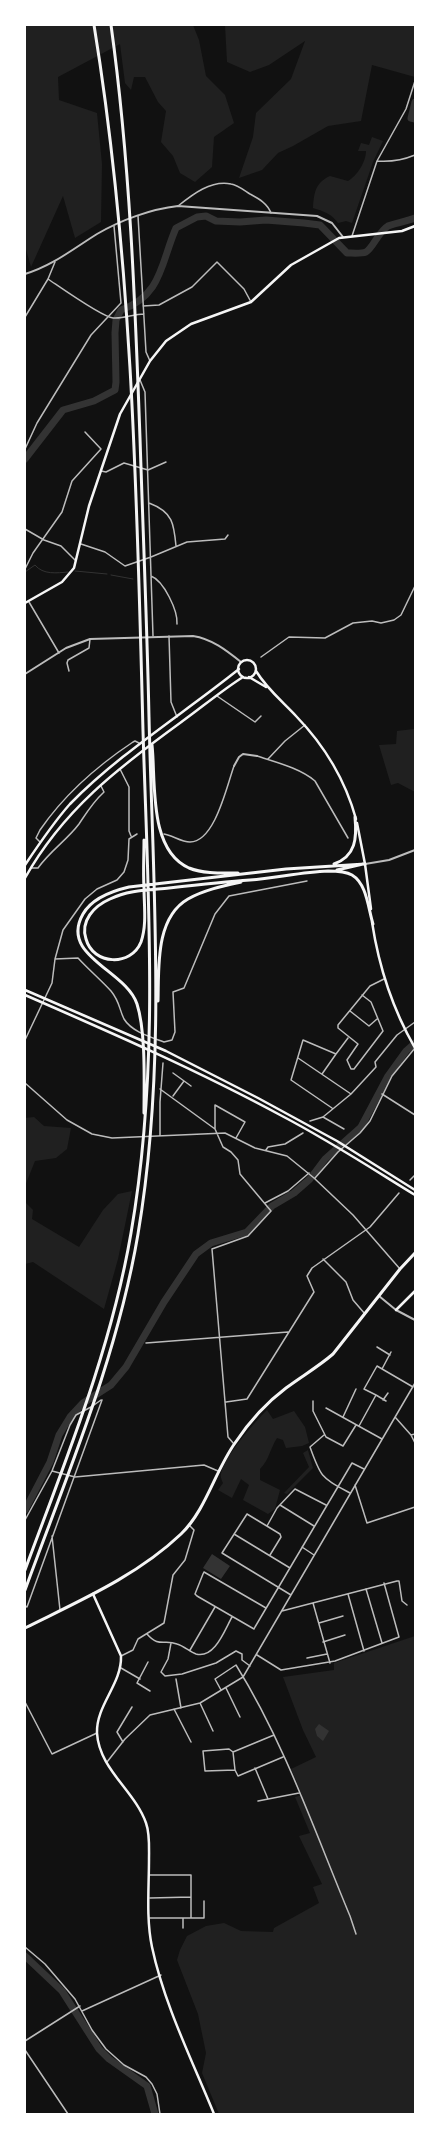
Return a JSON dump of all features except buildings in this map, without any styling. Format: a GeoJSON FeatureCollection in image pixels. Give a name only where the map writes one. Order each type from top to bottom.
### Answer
{"type":"FeatureCollection","features":[{"type":"Feature","properties":{"kind":"highway"},"geometry":{"type":"LineString","coordinates":[[25,1570],[73,1444],[99,1364],[123,1277],[137,1194],[143,1141],[149,1034],[145,881],[144,757],[133,437],[119,229],[94,25]]}},
{"type":"Feature","properties":{"kind":"highway"},"geometry":{"type":"LineString","coordinates":[[111,25],[120,102],[131,235],[148,652],[154,880],[156,1037]]}},
{"type":"Feature","properties":{"kind":"highway"},"geometry":{"type":"LineString","coordinates":[[151,752],[158,822],[164,842],[170,852],[183,865],[194,869],[212,873],[250,874]]}},
{"type":"Feature","properties":{"kind":"highway"},"geometry":{"type":"LineString","coordinates":[[328,866],[341,861],[351,852],[356,837],[355,817]]}},
{"type":"Feature","properties":{"kind":"highway"},"geometry":{"type":"LineString","coordinates":[[146,895],[144,928],[136,951],[126,958],[115,960],[104,959],[95,954],[86,940],[86,924],[94,910],[109,899],[135,892],[354,868],[365,864]]}},
{"type":"Feature","properties":{"kind":"highway"},"geometry":{"type":"LineString","coordinates":[[143,1141],[142,1031],[137,1004],[129,988],[115,975],[93,959],[83,948],[79,930],[84,912],[96,900],[121,889],[328,866],[365,864]]}},
{"type":"Feature","properties":{"kind":"highway"},"geometry":{"type":"LineString","coordinates":[[328,871],[347,873],[360,882],[373,924]]}},
{"type":"Feature","properties":{"kind":"highway"},"geometry":{"type":"LineString","coordinates":[[25,1590],[107,1365],[130,1278],[144,1195],[152,1117],[162,944],[169,919],[179,905],[194,896],[250,880]]}},
{"type":"Feature","properties":{"kind":"highway"},"geometry":{"type":"LineString","coordinates":[[25,1628],[126,1576],[164,1548],[189,1525],[234,1444],[264,1406],[288,1386],[320,1365],[333,1354],[400,1269],[415,1253]]}},
{"type":"Feature","properties":{"kind":"main road"},"geometry":{"type":"LineString","coordinates":[[25,603],[66,579],[77,562],[88,506],[123,407],[150,361],[166,342],[191,324],[251,302],[291,265],[339,238],[396,232],[415,226]]}},
{"type":"Feature","properties":{"kind":"main road"},"geometry":{"type":"LineString","coordinates":[[25,866],[40,842],[60,816],[84,791],[140,745],[239,669],[241,662],[247,660],[252,662],[266,687],[305,725],[318,740],[335,766],[351,801],[365,864],[373,924],[384,979],[392,1003],[415,1047]]}},
{"type":"Feature","properties":{"kind":"main road"},"geometry":{"type":"LineString","coordinates":[[239,669],[243,677]]}},
{"type":"Feature","properties":{"kind":"main road"},"geometry":{"type":"LineString","coordinates":[[249,677],[256,671]]}},
{"type":"Feature","properties":{"kind":"main road"},"geometry":{"type":"LineString","coordinates":[[25,878],[60,825],[101,784],[120,768],[243,677],[249,677],[266,687]]}},
{"type":"Feature","properties":{"kind":"main road"},"geometry":{"type":"LineString","coordinates":[[25,990],[166,1051],[258,1098],[337,1141],[415,1190]]}},
{"type":"Feature","properties":{"kind":"main road"},"geometry":{"type":"LineString","coordinates":[[25,995],[166,1057],[278,1114],[343,1150],[415,1196]]}},
{"type":"Feature","properties":{"kind":"main road"},"geometry":{"type":"LineString","coordinates":[[396,1310],[415,1292]]}},
{"type":"Feature","properties":{"kind":"main road"},"geometry":{"type":"LineString","coordinates":[[93,1593],[121,1656],[121,1668],[101,1714],[97,1733],[99,1746],[106,1762],[139,1810],[146,1823],[149,1843],[152,1947],[181,2039],[214,2114]]}},
{"type":"Feature","properties":{"kind":"street"},"geometry":{"type":"LineString","coordinates":[[352,236],[377,161],[406,108],[415,81]]}},
{"type":"Feature","properties":{"kind":"street"},"geometry":{"type":"LineString","coordinates":[[377,161],[385,162],[415,155]]}},
{"type":"Feature","properties":{"kind":"street"},"geometry":{"type":"LineString","coordinates":[[178,206],[202,190],[218,183],[232,184],[261,201],[271,212]]}},
{"type":"Feature","properties":{"kind":"street"},"geometry":{"type":"LineString","coordinates":[[25,274],[55,262],[98,234],[114,226],[138,216],[178,206],[317,216],[332,223],[344,237]]}},
{"type":"Feature","properties":{"kind":"street"},"geometry":{"type":"LineString","coordinates":[[138,216],[146,352],[150,361]]}},
{"type":"Feature","properties":{"kind":"street"},"geometry":{"type":"LineString","coordinates":[[25,449],[37,423],[91,335],[121,303],[114,226]]}},
{"type":"Feature","properties":{"kind":"street"},"geometry":{"type":"LineString","coordinates":[[25,317],[48,279],[55,262]]}},
{"type":"Feature","properties":{"kind":"street"},"geometry":{"type":"LineString","coordinates":[[143,306],[160,305],[192,287],[217,262],[244,289],[251,302]]}},
{"type":"Feature","properties":{"kind":"street"},"geometry":{"type":"LineString","coordinates":[[48,279],[108,317],[125,317],[132,314],[144,314]]}},
{"type":"Feature","properties":{"kind":"street"},"geometry":{"type":"LineString","coordinates":[[139,379],[145,392],[153,636]]}},
{"type":"Feature","properties":{"kind":"street"},"geometry":{"type":"LineString","coordinates":[[85,432],[101,449],[107,451]]}},
{"type":"Feature","properties":{"kind":"street"},"geometry":{"type":"LineString","coordinates":[[25,569],[33,553],[44,540],[62,512],[72,481],[101,449]]}},
{"type":"Feature","properties":{"kind":"street"},"geometry":{"type":"LineString","coordinates":[[100,471],[106,472],[124,463],[148,470],[166,462]]}},
{"type":"Feature","properties":{"kind":"street"},"geometry":{"type":"LineString","coordinates":[[149,503],[160,508],[174,524],[176,546]]}},
{"type":"Feature","properties":{"kind":"street"},"geometry":{"type":"LineString","coordinates":[[25,529],[44,540],[61,546],[77,562]]}},
{"type":"Feature","properties":{"kind":"street"},"geometry":{"type":"LineString","coordinates":[[81,544],[105,552],[125,566],[151,558],[187,542],[225,539],[228,536]]}},
{"type":"Feature","properties":{"kind":"street"},"geometry":{"type":"LineString","coordinates":[[151,576],[160,582],[168,595],[177,624]]}},
{"type":"Feature","properties":{"kind":"street"},"geometry":{"type":"LineString","coordinates":[[261,657],[289,637],[325,638],[353,623],[372,621],[381,623],[394,620],[404,610],[415,586]]}},
{"type":"Feature","properties":{"kind":"street"},"geometry":{"type":"LineString","coordinates":[[29,602],[59,653]]}},
{"type":"Feature","properties":{"kind":"street"},"geometry":{"type":"LineString","coordinates":[[169,636],[171,702],[177,717]]}},
{"type":"Feature","properties":{"kind":"street"},"geometry":{"type":"LineString","coordinates":[[25,674],[73,645],[90,639],[193,636],[206,639],[218,645],[241,662]]}},
{"type":"Feature","properties":{"kind":"street"},"geometry":{"type":"LineString","coordinates":[[69,671],[67,663],[68,660],[89,648],[90,639]]}},
{"type":"Feature","properties":{"kind":"street"},"geometry":{"type":"LineString","coordinates":[[217,696],[255,722],[261,716]]}},
{"type":"Feature","properties":{"kind":"street"},"geometry":{"type":"LineString","coordinates":[[268,759],[285,741],[305,725]]}},
{"type":"Feature","properties":{"kind":"street"},"geometry":{"type":"LineString","coordinates":[[40,842],[36,838],[40,830],[82,781],[114,754],[133,742],[138,741],[140,745]]}},
{"type":"Feature","properties":{"kind":"street"},"geometry":{"type":"LineString","coordinates":[[164,834],[192,842],[199,841],[204,836],[221,806],[234,766],[239,757],[243,754],[268,759],[307,774],[315,781],[348,838]]}},
{"type":"Feature","properties":{"kind":"street"},"geometry":{"type":"LineString","coordinates":[[120,768],[129,787],[129,831],[131,836]]}},
{"type":"Feature","properties":{"kind":"street"},"geometry":{"type":"LineString","coordinates":[[31,868],[38,868],[49,854],[79,824],[89,806],[104,792],[101,784]]}},
{"type":"Feature","properties":{"kind":"street"},"geometry":{"type":"LineString","coordinates":[[25,1040],[49,991],[55,959],[63,930],[79,907],[97,889],[117,880],[124,872],[128,860],[128,842],[131,836],[137,834]]}},
{"type":"Feature","properties":{"kind":"street"},"geometry":{"type":"LineString","coordinates":[[365,864],[389,860],[415,850]]}},
{"type":"Feature","properties":{"kind":"street"},"geometry":{"type":"LineString","coordinates":[[55,959],[78,958],[92,974],[111,991],[120,1004],[124,1018],[129,1025],[143,1033],[164,1042],[168,1042],[172,1040],[175,1032],[173,992],[184,988],[215,914],[229,896],[308,881]]}},
{"type":"Feature","properties":{"kind":"street"},"geometry":{"type":"LineString","coordinates":[[362,995],[371,1002],[378,1018],[382,1033],[354,1069],[350,1068],[348,1060],[358,1044],[349,1038],[338,1025],[350,1011],[362,995],[371,984],[384,979]]}},
{"type":"Feature","properties":{"kind":"street"},"geometry":{"type":"LineString","coordinates":[[350,1011],[369,1026],[371,1026],[378,1018]]}},
{"type":"Feature","properties":{"kind":"street"},"geometry":{"type":"LineString","coordinates":[[310,1121],[323,1116],[351,1094],[365,1077],[372,1074],[376,1067],[375,1062],[389,1044],[415,1022]]}},
{"type":"Feature","properties":{"kind":"street"},"geometry":{"type":"LineString","coordinates":[[322,1074],[349,1038]]}},
{"type":"Feature","properties":{"kind":"street"},"geometry":{"type":"LineString","coordinates":[[300,1039],[336,1054]]}},
{"type":"Feature","properties":{"kind":"street"},"geometry":{"type":"LineString","coordinates":[[303,1040],[291,1080],[332,1108]]}},
{"type":"Feature","properties":{"kind":"street"},"geometry":{"type":"LineString","coordinates":[[315,1178],[338,1152],[360,1133],[370,1121],[392,1076],[415,1047]]}},
{"type":"Feature","properties":{"kind":"street"},"geometry":{"type":"LineString","coordinates":[[297,1058],[351,1094]]}},
{"type":"Feature","properties":{"kind":"street"},"geometry":{"type":"LineString","coordinates":[[160,1136],[160,1089],[163,1063]]}},
{"type":"Feature","properties":{"kind":"street"},"geometry":{"type":"LineString","coordinates":[[173,1073],[191,1086]]}},
{"type":"Feature","properties":{"kind":"street"},"geometry":{"type":"LineString","coordinates":[[172,1096],[184,1081]]}},
{"type":"Feature","properties":{"kind":"street"},"geometry":{"type":"LineString","coordinates":[[25,1083],[67,1120],[86,1131],[112,1138],[225,1133],[255,1148],[287,1156],[315,1178],[366,1229],[400,1269]]}},
{"type":"Feature","properties":{"kind":"street"},"geometry":{"type":"LineString","coordinates":[[160,1089],[172,1096],[215,1128],[223,1147],[231,1152],[238,1160],[240,1174],[270,1211],[258,1227],[248,1236],[212,1249],[228,1437],[234,1444]]}},
{"type":"Feature","properties":{"kind":"street"},"geometry":{"type":"LineString","coordinates":[[382,1094],[415,1115]]}},
{"type":"Feature","properties":{"kind":"street"},"geometry":{"type":"LineString","coordinates":[[215,1128],[215,1105],[244,1122],[236,1138]]}},
{"type":"Feature","properties":{"kind":"street"},"geometry":{"type":"LineString","coordinates":[[323,1116],[344,1129]]}},
{"type":"Feature","properties":{"kind":"street"},"geometry":{"type":"LineString","coordinates":[[266,1151],[268,1147],[285,1144],[303,1133]]}},
{"type":"Feature","properties":{"kind":"street"},"geometry":{"type":"LineString","coordinates":[[265,1204],[288,1191],[310,1174]]}},
{"type":"Feature","properties":{"kind":"street"},"geometry":{"type":"LineString","coordinates":[[410,1180],[415,1175]]}},
{"type":"Feature","properties":{"kind":"street"},"geometry":{"type":"LineString","coordinates":[[226,1402],[247,1399],[314,1292],[307,1276],[312,1268],[378,1219],[399,1193]]}},
{"type":"Feature","properties":{"kind":"street"},"geometry":{"type":"LineString","coordinates":[[323,1260],[346,1282],[353,1300],[365,1314]]}},
{"type":"Feature","properties":{"kind":"street"},"geometry":{"type":"LineString","coordinates":[[379,1296],[396,1310],[415,1320]]}},
{"type":"Feature","properties":{"kind":"street"},"geometry":{"type":"LineString","coordinates":[[146,1343],[288,1332]]}},
{"type":"Feature","properties":{"kind":"street"},"geometry":{"type":"LineString","coordinates":[[377,1347],[390,1355]]}},
{"type":"Feature","properties":{"kind":"street"},"geometry":{"type":"LineString","coordinates":[[382,1369],[392,1352]]}},
{"type":"Feature","properties":{"kind":"street"},"geometry":{"type":"LineString","coordinates":[[386,1401],[364,1389],[377,1366],[413,1387]]}},
{"type":"Feature","properties":{"kind":"street"},"geometry":{"type":"LineString","coordinates":[[106,1762],[123,1742],[150,1715],[200,1703],[243,1676],[257,1655],[415,1383]]}},
{"type":"Feature","properties":{"kind":"street"},"geometry":{"type":"LineString","coordinates":[[343,1417],[356,1389]]}},
{"type":"Feature","properties":{"kind":"street"},"geometry":{"type":"LineString","coordinates":[[384,1400],[388,1393]]}},
{"type":"Feature","properties":{"kind":"street"},"geometry":{"type":"LineString","coordinates":[[359,1426],[376,1395]]}},
{"type":"Feature","properties":{"kind":"street"},"geometry":{"type":"LineString","coordinates":[[25,1520],[52,1471],[63,1440],[76,1415],[102,1400],[75,1477],[52,1534],[27,1607],[25,1606]]}},
{"type":"Feature","properties":{"kind":"street"},"geometry":{"type":"LineString","coordinates":[[313,1401],[313,1411],[326,1437],[343,1446],[356,1424]]}},
{"type":"Feature","properties":{"kind":"street"},"geometry":{"type":"LineString","coordinates":[[326,1408],[382,1439]]}},
{"type":"Feature","properties":{"kind":"street"},"geometry":{"type":"LineString","coordinates":[[395,1417],[411,1435],[415,1442]]}},
{"type":"Feature","properties":{"kind":"street"},"geometry":{"type":"LineString","coordinates":[[411,1435],[415,1434]]}},
{"type":"Feature","properties":{"kind":"street"},"geometry":{"type":"LineString","coordinates":[[324,1435],[310,1446],[318,1468],[324,1479],[350,1494]]}},
{"type":"Feature","properties":{"kind":"street"},"geometry":{"type":"LineString","coordinates":[[266,1608],[204,1572],[196,1594],[215,1607],[254,1629],[337,1486],[352,1463],[364,1469]]}},
{"type":"Feature","properties":{"kind":"street"},"geometry":{"type":"LineString","coordinates":[[52,1471],[75,1477],[204,1465],[218,1471]]}},
{"type":"Feature","properties":{"kind":"street"},"geometry":{"type":"LineString","coordinates":[[355,1485],[367,1523],[415,1507]]}},
{"type":"Feature","properties":{"kind":"street"},"geometry":{"type":"LineString","coordinates":[[267,1526],[280,1505],[298,1489],[326,1505]]}},
{"type":"Feature","properties":{"kind":"street"},"geometry":{"type":"LineString","coordinates":[[280,1505],[314,1526]]}},
{"type":"Feature","properties":{"kind":"street"},"geometry":{"type":"LineString","coordinates":[[270,1555],[281,1537],[280,1534],[245,1515],[222,1553],[223,1556],[291,1595]]}},
{"type":"Feature","properties":{"kind":"street"},"geometry":{"type":"LineString","coordinates":[[121,1656],[133,1650],[138,1639],[164,1623],[173,1575],[184,1560],[194,1530],[189,1525]]}},
{"type":"Feature","properties":{"kind":"street"},"geometry":{"type":"LineString","coordinates":[[52,1534],[60,1610]]}},
{"type":"Feature","properties":{"kind":"street"},"geometry":{"type":"LineString","coordinates":[[234,1534],[290,1568]]}},
{"type":"Feature","properties":{"kind":"street"},"geometry":{"type":"LineString","coordinates":[[302,1547],[314,1555]]}},
{"type":"Feature","properties":{"kind":"street"},"geometry":{"type":"LineString","coordinates":[[282,1611],[384,1583],[399,1581],[402,1601],[407,1605]]}},
{"type":"Feature","properties":{"kind":"street"},"geometry":{"type":"LineString","coordinates":[[257,1655],[281,1670],[330,1662],[364,1651],[399,1637],[384,1583]]}},
{"type":"Feature","properties":{"kind":"street"},"geometry":{"type":"LineString","coordinates":[[366,1589],[382,1643]]}},
{"type":"Feature","properties":{"kind":"street"},"geometry":{"type":"LineString","coordinates":[[348,1594],[364,1651]]}},
{"type":"Feature","properties":{"kind":"street"},"geometry":{"type":"LineString","coordinates":[[313,1603],[330,1662]]}},
{"type":"Feature","properties":{"kind":"street"},"geometry":{"type":"LineString","coordinates":[[190,1650],[215,1607]]}},
{"type":"Feature","properties":{"kind":"street"},"geometry":{"type":"LineString","coordinates":[[318,1623],[342,1616]]}},
{"type":"Feature","properties":{"kind":"street"},"geometry":{"type":"LineString","coordinates":[[147,1634],[157,1643],[176,1643],[200,1654],[210,1651],[232,1617]]}},
{"type":"Feature","properties":{"kind":"street"},"geometry":{"type":"LineString","coordinates":[[323,1642],[345,1635]]}},
{"type":"Feature","properties":{"kind":"street"},"geometry":{"type":"LineString","coordinates":[[171,1643],[168,1659],[161,1672],[165,1676],[182,1674],[216,1663],[236,1651],[242,1654],[242,1660],[250,1666]]}},
{"type":"Feature","properties":{"kind":"street"},"geometry":{"type":"LineString","coordinates":[[307,1658],[327,1654]]}},
{"type":"Feature","properties":{"kind":"street"},"geometry":{"type":"LineString","coordinates":[[148,1662],[137,1683],[150,1690]]}},
{"type":"Feature","properties":{"kind":"street"},"geometry":{"type":"LineString","coordinates":[[221,1691],[215,1679],[216,1676],[236,1665],[274,1735],[350,1916],[356,1934]]}},
{"type":"Feature","properties":{"kind":"street"},"geometry":{"type":"LineString","coordinates":[[121,1668],[140,1679]]}},
{"type":"Feature","properties":{"kind":"street"},"geometry":{"type":"LineString","coordinates":[[176,1679],[181,1708]]}},
{"type":"Feature","properties":{"kind":"street"},"geometry":{"type":"LineString","coordinates":[[226,1688],[240,1718]]}},
{"type":"Feature","properties":{"kind":"street"},"geometry":{"type":"LineString","coordinates":[[25,1702],[52,1754],[97,1733]]}},
{"type":"Feature","properties":{"kind":"street"},"geometry":{"type":"LineString","coordinates":[[200,1703],[213,1731]]}},
{"type":"Feature","properties":{"kind":"street"},"geometry":{"type":"LineString","coordinates":[[123,1742],[116,1732],[132,1706]]}},
{"type":"Feature","properties":{"kind":"street"},"geometry":{"type":"LineString","coordinates":[[174,1709],[191,1742]]}},
{"type":"Feature","properties":{"kind":"street"},"geometry":{"type":"LineString","coordinates":[[233,1752],[274,1735]]}},
{"type":"Feature","properties":{"kind":"street"},"geometry":{"type":"LineString","coordinates":[[233,1752],[229,1749],[203,1751],[205,1771],[235,1770]]}},
{"type":"Feature","properties":{"kind":"street"},"geometry":{"type":"LineString","coordinates":[[233,1752],[235,1770],[238,1776],[283,1757]]}},
{"type":"Feature","properties":{"kind":"street"},"geometry":{"type":"LineString","coordinates":[[256,1768],[268,1799]]}},
{"type":"Feature","properties":{"kind":"street"},"geometry":{"type":"LineString","coordinates":[[258,1801],[299,1793]]}},
{"type":"Feature","properties":{"kind":"street"},"geometry":{"type":"LineString","coordinates":[[149,1874],[191,1875],[191,1918]]}},
{"type":"Feature","properties":{"kind":"street"},"geometry":{"type":"LineString","coordinates":[[150,1898],[191,1897]]}},
{"type":"Feature","properties":{"kind":"street"},"geometry":{"type":"LineString","coordinates":[[150,1918],[204,1918],[204,1901]]}},
{"type":"Feature","properties":{"kind":"street"},"geometry":{"type":"LineString","coordinates":[[183,1919],[183,1928]]}},
{"type":"Feature","properties":{"kind":"street"},"geometry":{"type":"LineString","coordinates":[[25,1946],[45,1964],[80,2006],[92,2030],[106,2049],[124,2065],[146,2077],[152,2084],[156,2094],[160,2114]]}},
{"type":"Feature","properties":{"kind":"street"},"geometry":{"type":"LineString","coordinates":[[82,2011],[161,1975]]}},
{"type":"Feature","properties":{"kind":"street"},"geometry":{"type":"LineString","coordinates":[[25,2041],[80,2006]]}},
{"type":"Feature","properties":{"kind":"street"},"geometry":{"type":"LineString","coordinates":[[25,2050],[68,2114]]}},
{"type":"Feature","properties":{"kind":"shaded area"},"geometry":{"type":"Polygon","coordinates":[[[25,25],[193,25],[199,40],[206,76],[225,95],[234,123],[214,137],[212,167],[195,182],[180,173],[173,156],[161,142],[166,111],[158,102],[145,77],[134,77],[131,90],[125,83],[120,44],[58,77],[59,100],[97,113],[102,164],[101,222],[75,238],[63,196],[31,267],[25,246],[25,25]]]}},
{"type":"Feature","properties":{"kind":"shaded area"},"geometry":{"type":"Polygon","coordinates":[[[225,25],[415,25],[415,77],[372,65],[361,121],[328,126],[278,153],[262,170],[239,178],[253,137],[256,113],[291,79],[305,41],[269,65],[250,72],[227,62],[225,25]]]}},
{"type":"Feature","properties":{"kind":"shaded area"},"geometry":{"type":"Polygon","coordinates":[[[372,137],[383,141],[373,162],[352,223],[346,221],[338,223],[330,215],[313,208],[316,189],[321,182],[330,176],[348,181],[355,176],[363,164],[366,155],[366,151],[358,151],[361,143],[369,145],[372,137]]]}},
{"type":"Feature","properties":{"kind":"shaded area"},"geometry":{"type":"Polygon","coordinates":[[[414,729],[415,792],[398,783],[391,785],[379,745],[396,744],[397,731],[414,729]]]}},
{"type":"Feature","properties":{"kind":"shaded area"},"geometry":{"type":"Polygon","coordinates":[[[34,1117],[44,1126],[71,1128],[67,1149],[56,1158],[35,1161],[25,1186],[25,1118],[34,1117]]]}},
{"type":"Feature","properties":{"kind":"shaded area"},"geometry":{"type":"Polygon","coordinates":[[[132,1191],[118,1259],[104,1309],[33,1262],[25,1264],[25,1202],[33,1210],[32,1219],[79,1247],[103,1210],[118,1194],[132,1191]]]}},
{"type":"Feature","properties":{"kind":"shaded area"},"geometry":{"type":"Polygon","coordinates":[[[267,1410],[273,1419],[294,1411],[305,1427],[309,1443],[302,1446],[286,1448],[283,1440],[277,1438],[260,1469],[260,1480],[280,1490],[275,1509],[268,1514],[243,1500],[249,1485],[241,1479],[232,1498],[218,1490],[223,1483],[221,1475],[227,1459],[248,1431],[267,1410]]]}},
{"type":"Feature","properties":{"kind":"shaded area"},"geometry":{"type":"Polygon","coordinates":[[[308,1450],[313,1468],[287,1494],[284,1493],[309,1467],[303,1453],[308,1450]]]}},
{"type":"Feature","properties":{"kind":"shaded area"},"geometry":{"type":"Polygon","coordinates":[[[212,1554],[230,1566],[221,1579],[203,1568],[212,1554]]]}},
{"type":"Feature","properties":{"kind":"shaded area"},"geometry":{"type":"Polygon","coordinates":[[[415,1636],[415,2114],[219,2114],[202,2073],[206,2053],[198,2014],[177,1960],[180,1950],[187,1936],[206,1926],[224,1923],[241,1931],[273,1932],[274,1928],[319,1903],[313,1887],[322,1884],[299,1836],[310,1833],[295,1797],[302,1795],[291,1769],[316,1757],[303,1730],[283,1677],[334,1670],[334,1663],[415,1636]]]}},
{"type":"Feature","properties":{"kind":"shaded area"},"geometry":{"type":"Polygon","coordinates":[[[319,1724],[329,1731],[323,1741],[317,1736],[315,1729],[319,1724]]]}},
{"type":"Feature","properties":{"kind":"waterway"},"geometry":{"type":"LineString","coordinates":[[415,102],[411,118],[415,119]]}},
{"type":"Feature","properties":{"kind":"waterway"},"geometry":{"type":"LineString","coordinates":[[25,459],[63,410],[94,401],[115,390],[116,320],[121,310],[135,304],[145,296],[152,287],[163,265],[176,228],[197,217],[206,216],[216,221],[240,222],[266,220],[320,225],[347,253],[359,253],[369,250],[388,226],[415,218]]}},
{"type":"Feature","properties":{"kind":"waterway"},"geometry":{"type":"LineString","coordinates":[[25,572],[35,565],[46,572],[68,572]]}},
{"type":"Feature","properties":{"kind":"waterway"},"geometry":{"type":"LineString","coordinates":[[75,571],[107,574]]}},
{"type":"Feature","properties":{"kind":"waterway"},"geometry":{"type":"LineString","coordinates":[[111,575],[133,579]]}},
{"type":"Feature","properties":{"kind":"waterway"},"geometry":{"type":"LineString","coordinates":[[25,1510],[50,1462],[59,1435],[70,1417],[83,1403],[111,1385],[126,1367],[164,1302],[196,1254],[211,1243],[247,1232],[272,1206],[294,1193],[310,1179],[325,1159],[361,1127],[388,1076],[406,1051],[415,1043]]}},
{"type":"Feature","properties":{"kind":"waterway"},"geometry":{"type":"LineString","coordinates":[[25,1956],[62,1991],[99,2049],[109,2059],[147,2086],[155,2114]]}}]}
